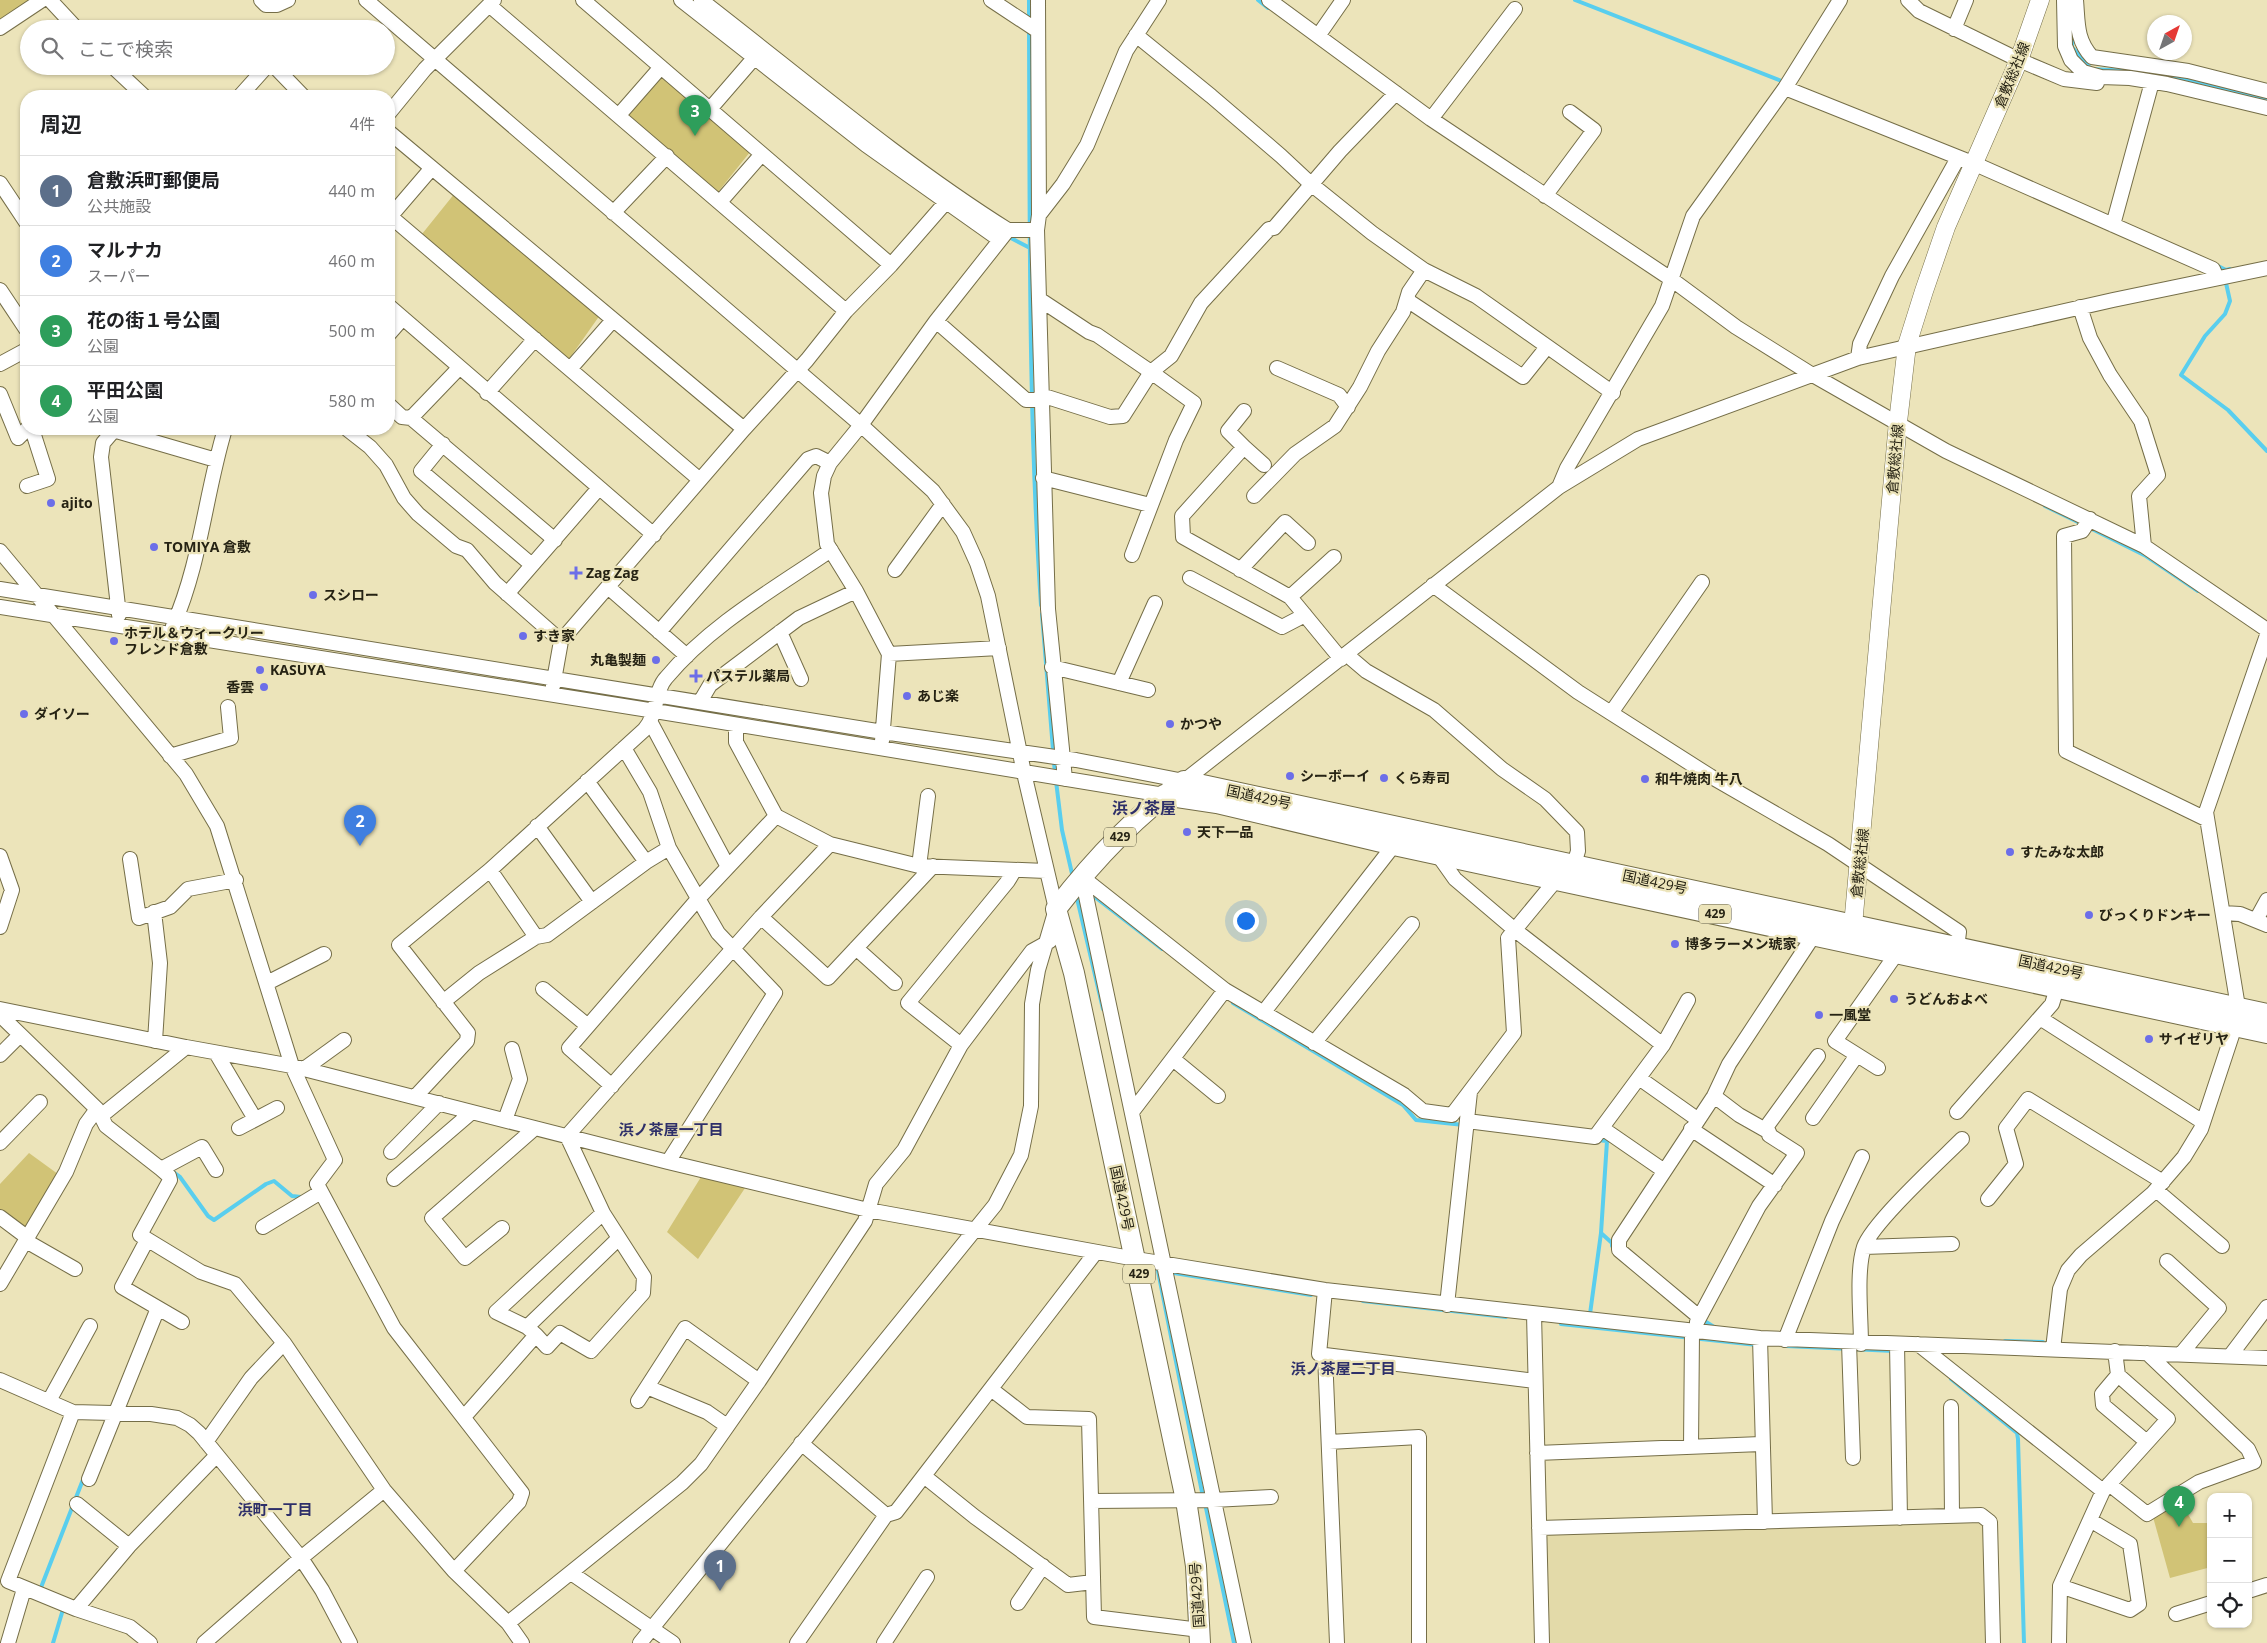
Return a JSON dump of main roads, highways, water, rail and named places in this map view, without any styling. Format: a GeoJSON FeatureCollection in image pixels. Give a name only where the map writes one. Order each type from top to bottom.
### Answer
{"type":"FeatureCollection","features":[{"type":"Feature","properties":{"kind":"highway","name":"国道429号"},"geometry":{"type":"LineString","coordinates":[[1200,1636],[1196,1566],[1202,1500],[1153,1262],[1055,943],[1056,909],[1077,883],[1144,812],[1184,781],[1574,864],[1852,934],[2236,1017],[2267,1033]]}},
{"type":"Feature","properties":{"kind":"highway","name":"国道429号"},"geometry":{"type":"LineString","coordinates":[[1164,795],[1217,803],[1394,846],[1814,935],[1852,934],[1897,953],[1955,957],[2057,988],[2236,1017],[2267,1014]]}},
{"type":"Feature","properties":{"kind":"main road","name":"倉敷総社線"},"geometry":{"type":"LineString","coordinates":[[1852,934],[1860,866],[1898,422],[1907,345],[1946,227],[2019,60],[2040,0]]}},
{"type":"Feature","properties":{"kind":"waterway"},"geometry":{"type":"LineString","coordinates":[[1029,0],[1029,20]]}},
{"type":"Feature","properties":{"kind":"waterway"},"geometry":{"type":"LineString","coordinates":[[1258,0],[1268,8]]}},
{"type":"Feature","properties":{"kind":"waterway"},"geometry":{"type":"LineString","coordinates":[[1575,0],[1784,82]]}},
{"type":"Feature","properties":{"kind":"waterway"},"geometry":{"type":"LineString","coordinates":[[2072,27],[2072,47],[2091,69],[2148,72]]}},
{"type":"Feature","properties":{"kind":"waterway"},"geometry":{"type":"LineString","coordinates":[[1029,30],[1032,389],[1041,605]]}},
{"type":"Feature","properties":{"kind":"waterway"},"geometry":{"type":"LineString","coordinates":[[2165,74],[2267,100]]}},
{"type":"Feature","properties":{"kind":"waterway"},"geometry":{"type":"LineString","coordinates":[[1007,236],[1030,248]]}},
{"type":"Feature","properties":{"kind":"waterway"},"geometry":{"type":"LineString","coordinates":[[2216,265],[2226,270],[2230,269]]}},
{"type":"Feature","properties":{"kind":"waterway"},"geometry":{"type":"LineString","coordinates":[[2226,283],[2230,301],[2225,314],[2205,336],[2181,375],[2228,410],[2267,451]]}},
{"type":"Feature","properties":{"kind":"waterway"},"geometry":{"type":"LineString","coordinates":[[2045,506],[2082,524]]}},
{"type":"Feature","properties":{"kind":"waterway"},"geometry":{"type":"LineString","coordinates":[[2088,527],[2146,556],[2198,591]]}},
{"type":"Feature","properties":{"kind":"waterway"},"geometry":{"type":"LineString","coordinates":[[1042,614],[1055,774]]}},
{"type":"Feature","properties":{"kind":"waterway"},"geometry":{"type":"LineString","coordinates":[[1056,781],[1062,830],[1073,878]]}},
{"type":"Feature","properties":{"kind":"waterway"},"geometry":{"type":"LineString","coordinates":[[1076,894],[1103,1009]]}},
{"type":"Feature","properties":{"kind":"waterway"},"geometry":{"type":"LineString","coordinates":[[1091,894],[1162,949]]}},
{"type":"Feature","properties":{"kind":"waterway"},"geometry":{"type":"LineString","coordinates":[[1233,1003],[1403,1105],[1416,1120],[1464,1125]]}},
{"type":"Feature","properties":{"kind":"waterway"},"geometry":{"type":"LineString","coordinates":[[1597,1140],[1607,1141],[1601,1233],[1612,1243],[1612,1246]]}},
{"type":"Feature","properties":{"kind":"waterway"},"geometry":{"type":"LineString","coordinates":[[173,1172],[180,1177],[208,1216],[214,1220],[266,1184],[274,1181],[292,1196],[301,1197]]}},
{"type":"Feature","properties":{"kind":"waterway"},"geometry":{"type":"LineString","coordinates":[[1590,1314],[1601,1233]]}},
{"type":"Feature","properties":{"kind":"waterway"},"geometry":{"type":"LineString","coordinates":[[1158,1271],[1203,1497]]}},
{"type":"Feature","properties":{"kind":"waterway"},"geometry":{"type":"LineString","coordinates":[[1174,1273],[1311,1295]]}},
{"type":"Feature","properties":{"kind":"waterway"},"geometry":{"type":"LineString","coordinates":[[1363,1301],[1506,1317]]}},
{"type":"Feature","properties":{"kind":"waterway"},"geometry":{"type":"LineString","coordinates":[[1703,1320],[1714,1327]]}},
{"type":"Feature","properties":{"kind":"waterway"},"geometry":{"type":"LineString","coordinates":[[1561,1324],[1757,1345]]}},
{"type":"Feature","properties":{"kind":"waterway"},"geometry":{"type":"LineString","coordinates":[[2005,1341],[2043,1342]]}},
{"type":"Feature","properties":{"kind":"waterway"},"geometry":{"type":"LineString","coordinates":[[1786,1346],[1894,1351]]}},
{"type":"Feature","properties":{"kind":"waterway"},"geometry":{"type":"LineString","coordinates":[[1951,1379],[2017,1433],[2024,1643]]}},
{"type":"Feature","properties":{"kind":"waterway"},"geometry":{"type":"LineString","coordinates":[[40,1590],[84,1477]]}},
{"type":"Feature","properties":{"kind":"waterway"},"geometry":{"type":"LineString","coordinates":[[1205,1503],[1234,1643]]}},
{"type":"Feature","properties":{"kind":"waterway"},"geometry":{"type":"LineString","coordinates":[[53,1643],[64,1606]]}},
{"type":"Feature","properties":{"kind":"place","name":"花の街１号公園"},"geometry":{"type":"Point","coordinates":[695,136]}},
{"type":"Feature","properties":{"kind":"place","name":"ajito"},"geometry":{"type":"Point","coordinates":[51,503]}},
{"type":"Feature","properties":{"kind":"place","name":"TOMIYA 倉敷"},"geometry":{"type":"Point","coordinates":[154,547]}},
{"type":"Feature","properties":{"kind":"place","name":"Zag Zag"},"geometry":{"type":"Point","coordinates":[576,573]}},
{"type":"Feature","properties":{"kind":"place","name":"スシロー"},"geometry":{"type":"Point","coordinates":[313,595]}},
{"type":"Feature","properties":{"kind":"place","name":"すき家"},"geometry":{"type":"Point","coordinates":[523,636]}},
{"type":"Feature","properties":{"kind":"place","name":"ホテル＆ウィークリー フレンド倉敷"},"geometry":{"type":"Point","coordinates":[114,641]}},
{"type":"Feature","properties":{"kind":"place","name":"丸亀製麺"},"geometry":{"type":"Point","coordinates":[656,660]}},
{"type":"Feature","properties":{"kind":"place","name":"KASUYA"},"geometry":{"type":"Point","coordinates":[260,670]}},
{"type":"Feature","properties":{"kind":"place","name":"パステル薬局"},"geometry":{"type":"Point","coordinates":[696,676]}},
{"type":"Feature","properties":{"kind":"place","name":"香雲"},"geometry":{"type":"Point","coordinates":[264,687]}},
{"type":"Feature","properties":{"kind":"place","name":"あじ楽"},"geometry":{"type":"Point","coordinates":[907,696]}},
{"type":"Feature","properties":{"kind":"place","name":"ダイソー"},"geometry":{"type":"Point","coordinates":[24,714]}},
{"type":"Feature","properties":{"kind":"place","name":"かつや"},"geometry":{"type":"Point","coordinates":[1170,724]}},
{"type":"Feature","properties":{"kind":"place","name":"シーボーイ"},"geometry":{"type":"Point","coordinates":[1290,776]}},
{"type":"Feature","properties":{"kind":"place","name":"くら寿司"},"geometry":{"type":"Point","coordinates":[1384,778]}},
{"type":"Feature","properties":{"kind":"place","name":"和牛焼肉 牛八"},"geometry":{"type":"Point","coordinates":[1645,779]}},
{"type":"Feature","properties":{"kind":"place","name":"天下一品"},"geometry":{"type":"Point","coordinates":[1187,832]}},
{"type":"Feature","properties":{"kind":"place","name":"マルナカ"},"geometry":{"type":"Point","coordinates":[360,846]}},
{"type":"Feature","properties":{"kind":"place","name":"すたみな太郎"},"geometry":{"type":"Point","coordinates":[2010,852]}},
{"type":"Feature","properties":{"kind":"place","name":"びっくりドンキー"},"geometry":{"type":"Point","coordinates":[2089,915]}},
{"type":"Feature","properties":{"kind":"place","name":"博多ラーメン琥家"},"geometry":{"type":"Point","coordinates":[1675,944]}},
{"type":"Feature","properties":{"kind":"place","name":"うどんおよべ"},"geometry":{"type":"Point","coordinates":[1894,999]}},
{"type":"Feature","properties":{"kind":"place","name":"一風堂"},"geometry":{"type":"Point","coordinates":[1819,1015]}},
{"type":"Feature","properties":{"kind":"place","name":"サイゼリヤ"},"geometry":{"type":"Point","coordinates":[2149,1039]}},
{"type":"Feature","properties":{"kind":"place","name":"平田公園"},"geometry":{"type":"Point","coordinates":[2179,1527]}},
{"type":"Feature","properties":{"kind":"place","name":"倉敷浜町郵便局"},"geometry":{"type":"Point","coordinates":[720,1591]}},
{"type":"Feature","properties":{"kind":"district","name":"浜ノ茶屋"},"geometry":{"type":"Point","coordinates":[1144,808]}},
{"type":"Feature","properties":{"kind":"district","name":"浜ノ茶屋一丁目"},"geometry":{"type":"Point","coordinates":[671,1130]}},
{"type":"Feature","properties":{"kind":"district","name":"浜ノ茶屋二丁目"},"geometry":{"type":"Point","coordinates":[1343,1369]}},
{"type":"Feature","properties":{"kind":"district","name":"浜町一丁目"},"geometry":{"type":"Point","coordinates":[275,1510]}}]}
